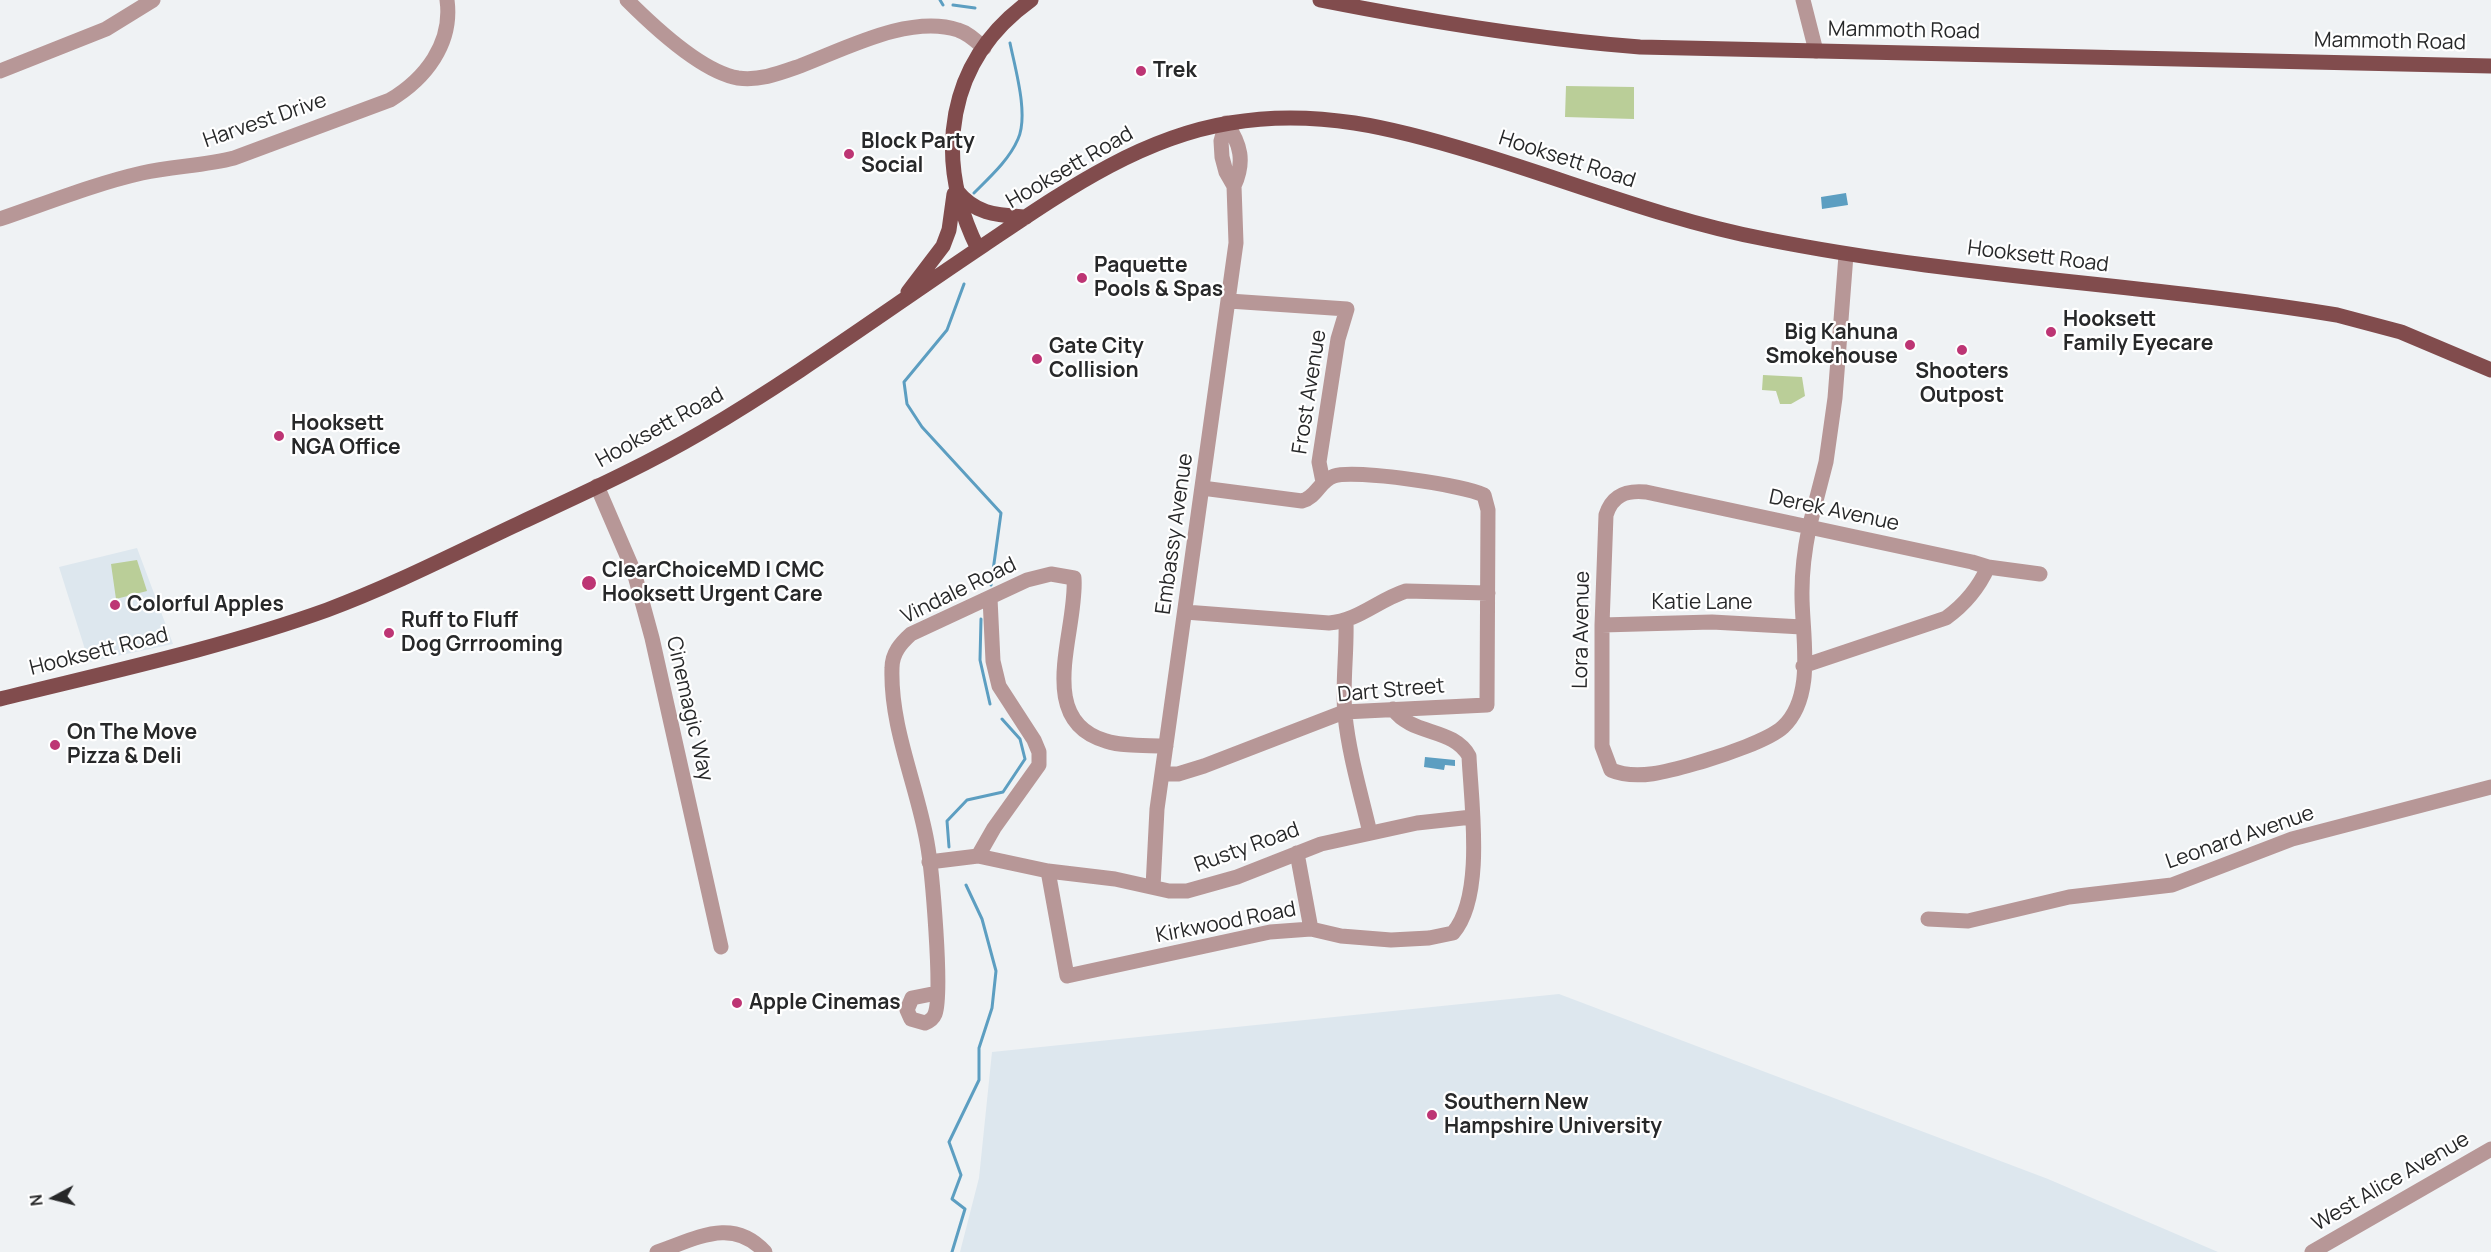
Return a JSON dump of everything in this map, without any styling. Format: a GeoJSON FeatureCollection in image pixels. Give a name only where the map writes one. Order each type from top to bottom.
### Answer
{"type":"FeatureCollection","features":[{"type":"Feature","properties":{"kind":"main road"},"geometry":{"type":"LineString","coordinates":[[978,249],[967,226],[955,188],[952,152],[956,114],[967,79],[984,48],[1003,24],[1031,0]]}},
{"type":"Feature","properties":{"kind":"main road","name":"Mammoth Road"},"geometry":{"type":"LineString","coordinates":[[1320,0],[1422,20],[1563,41],[1640,47],[2491,66]]}},
{"type":"Feature","properties":{"kind":"main road","name":"Hooksett Road"},"geometry":{"type":"LineString","coordinates":[[0,699],[186,652],[326,610],[398,581],[597,486],[702,432],[1026,217],[1131,154],[1193,131],[1226,123],[1299,117],[1373,124],[1503,161],[1706,225],[1846,255],[2337,315],[2401,332],[2491,370]]}},
{"type":"Feature","properties":{"kind":"main road"},"geometry":{"type":"LineString","coordinates":[[955,188],[979,210],[992,214],[1026,217]]}},
{"type":"Feature","properties":{"kind":"main road"},"geometry":{"type":"LineString","coordinates":[[903,300],[943,246],[949,230],[955,188]]}},
{"type":"Feature","properties":{"kind":"street"},"geometry":{"type":"LineString","coordinates":[[0,71],[106,29],[153,0]]}},
{"type":"Feature","properties":{"kind":"street","name":"Harvest Drive"},"geometry":{"type":"LineString","coordinates":[[0,219],[108,181],[146,172],[209,165],[234,158],[390,100],[412,87],[429,68],[441,45],[447,21],[447,0]]}},
{"type":"Feature","properties":{"kind":"street"},"geometry":{"type":"LineString","coordinates":[[627,0],[650,23],[691,54],[724,74],[738,78],[759,79],[892,32],[918,26],[941,26],[958,30],[969,35],[984,48]]}},
{"type":"Feature","properties":{"kind":"street"},"geometry":{"type":"LineString","coordinates":[[1803,0],[1816,51]]}},
{"type":"Feature","properties":{"kind":"street","name":"Embassy Avenue"},"geometry":{"type":"LineString","coordinates":[[1153,887],[1154,844],[1162,774],[1229,301],[1236,232],[1234,186],[1222,157],[1221,141],[1226,123]]}},
{"type":"Feature","properties":{"kind":"street"},"geometry":{"type":"LineString","coordinates":[[1846,255],[1833,409],[1826,462],[1809,528],[1802,588],[1803,666],[1946,618],[1956,611],[1981,582],[1988,567]]}},
{"type":"Feature","properties":{"kind":"street","name":"Frost Avenue"},"geometry":{"type":"LineString","coordinates":[[1229,301],[1347,309],[1338,339],[1319,462],[1323,482]]}},
{"type":"Feature","properties":{"kind":"street"},"geometry":{"type":"LineString","coordinates":[[1185,612],[1329,623],[1346,622],[1378,603],[1406,591],[1488,593],[1488,510],[1484,495],[1462,488],[1368,476],[1338,475],[1323,482],[1313,496],[1302,501],[1202,488]]}},
{"type":"Feature","properties":{"kind":"street","name":"Cinemagic Way"},"geometry":{"type":"LineString","coordinates":[[597,486],[634,572],[652,638],[721,947]]}},
{"type":"Feature","properties":{"kind":"street","name":"Derek Avenue"},"geometry":{"type":"LineString","coordinates":[[1621,494],[1633,491],[1646,492],[1988,567],[2040,574]]}},
{"type":"Feature","properties":{"kind":"street","name":"Lora Avenue"},"geometry":{"type":"LineString","coordinates":[[1621,494],[1610,502],[1606,515],[1602,626],[1602,746],[1611,770],[1623,775],[1648,774],[1686,766],[1711,759],[1781,729],[1797,708],[1801,696],[1803,666]]}},
{"type":"Feature","properties":{"kind":"street","name":"Vindale Road"},"geometry":{"type":"LineString","coordinates":[[937,993],[938,970],[927,842],[905,755],[893,692],[892,666],[901,642],[911,634],[1027,580],[1052,574],[1074,578],[1075,595],[1063,684],[1068,709],[1084,729],[1107,741],[1166,746]]}},
{"type":"Feature","properties":{"kind":"street","name":"Dart Street"},"geometry":{"type":"LineString","coordinates":[[1162,774],[1178,774],[1204,766],[1344,712],[1487,705],[1488,593]]}},
{"type":"Feature","properties":{"kind":"street"},"geometry":{"type":"LineString","coordinates":[[978,856],[1039,765],[1039,752],[1034,740],[999,686],[993,661],[990,598]]}},
{"type":"Feature","properties":{"kind":"street"},"geometry":{"type":"LineString","coordinates":[[1346,622],[1344,712],[1349,748],[1370,833]]}},
{"type":"Feature","properties":{"kind":"street","name":"Katie Lane"},"geometry":{"type":"LineString","coordinates":[[1602,626],[1712,622],[1802,627]]}},
{"type":"Feature","properties":{"kind":"street"},"geometry":{"type":"LineString","coordinates":[[1393,709],[1406,722],[1463,744],[1469,756],[1472,817]]}},
{"type":"Feature","properties":{"kind":"street","name":"Leonard Avenue"},"geometry":{"type":"LineString","coordinates":[[1928,919],[1968,921],[2069,897],[2172,885],[2292,839],[2491,787]]}},
{"type":"Feature","properties":{"kind":"street","name":"Rusty Road"},"geometry":{"type":"LineString","coordinates":[[929,862],[978,856],[1048,871],[1169,891],[1200,888],[1237,877],[1321,844],[1418,823],[1472,817]]}},
{"type":"Feature","properties":{"kind":"street","name":"Kirkwood Road"},"geometry":{"type":"LineString","coordinates":[[1048,871],[1067,976],[1270,932],[1311,929],[1341,936],[1391,940],[1442,937],[1453,933],[1466,910],[1471,885],[1472,817]]}},
{"type":"Feature","properties":{"kind":"street"},"geometry":{"type":"LineString","coordinates":[[1297,853],[1311,929]]}},
{"type":"Feature","properties":{"kind":"street","name":"West Alice Avenue"},"geometry":{"type":"LineString","coordinates":[[2312,1252],[2491,1149]]}},
{"type":"Feature","properties":{"kind":"street"},"geometry":{"type":"LineString","coordinates":[[657,1252],[707,1235],[731,1232],[755,1242],[765,1252]]}},
{"type":"Feature","properties":{"kind":"shaded area","name":"Colorful Apples"},"geometry":{"type":"Polygon","coordinates":[[[137,548],[173,644],[89,662],[59,567],[137,548]]]}},
{"type":"Feature","properties":{"kind":"shaded area","name":"Southern New Hampshire University"},"geometry":{"type":"Polygon","coordinates":[[[1559,994],[2048,1179],[2218,1252],[960,1252],[979,1178],[992,1052],[1559,994]]]}},
{"type":"Feature","properties":{"kind":"green space"},"geometry":{"type":"Polygon","coordinates":[[[1566,86],[1634,87],[1634,119],[1565,117],[1566,86]]]}},
{"type":"Feature","properties":{"kind":"green space"},"geometry":{"type":"Polygon","coordinates":[[[1763,375],[1802,377],[1805,396],[1791,404],[1780,404],[1776,391],[1762,390],[1763,375]]]}},
{"type":"Feature","properties":{"kind":"green space"},"geometry":{"type":"Polygon","coordinates":[[[137,560],[147,591],[116,599],[111,564],[137,560]]]}},
{"type":"Feature","properties":{"kind":"water"},"geometry":{"type":"Polygon","coordinates":[[[1846,193],[1848,205],[1822,209],[1821,197],[1846,193]]]}},
{"type":"Feature","properties":{"kind":"water"},"geometry":{"type":"Polygon","coordinates":[[[1425,757],[1455,760],[1455,766],[1445,765],[1444,770],[1424,767],[1425,757]]]}},
{"type":"Feature","properties":{"kind":"waterway"},"geometry":{"type":"LineString","coordinates":[[940,0],[943,5]]}},
{"type":"Feature","properties":{"kind":"waterway"},"geometry":{"type":"LineString","coordinates":[[953,5],[975,8]]}},
{"type":"Feature","properties":{"kind":"waterway"},"geometry":{"type":"LineString","coordinates":[[974,193],[1010,154],[1021,129],[1022,105],[1010,43]]}},
{"type":"Feature","properties":{"kind":"waterway"},"geometry":{"type":"LineString","coordinates":[[964,284],[947,330],[904,382],[907,404],[922,427],[1001,513],[991,585]]}},
{"type":"Feature","properties":{"kind":"waterway"},"geometry":{"type":"LineString","coordinates":[[981,619],[980,660],[990,704]]}},
{"type":"Feature","properties":{"kind":"waterway"},"geometry":{"type":"LineString","coordinates":[[949,847],[947,821],[967,800],[1003,792],[1025,759],[1020,739],[1002,719]]}},
{"type":"Feature","properties":{"kind":"waterway"},"geometry":{"type":"LineString","coordinates":[[952,1252],[965,1209],[952,1199],[961,1175],[949,1142],[979,1080],[979,1048],[992,1008],[996,971],[982,919],[966,885]]}},
{"type":"Feature","properties":{"kind":"place","name":"Trek"},"geometry":{"type":"Point","coordinates":[1141,71]}},
{"type":"Feature","properties":{"kind":"place","name":"Block Party Social"},"geometry":{"type":"Point","coordinates":[849,154]}},
{"type":"Feature","properties":{"kind":"place","name":"Paquette Pools & Spas"},"geometry":{"type":"Point","coordinates":[1082,278]}},
{"type":"Feature","properties":{"kind":"place","name":"Hooksett Family Eyecare"},"geometry":{"type":"Point","coordinates":[2051,332]}},
{"type":"Feature","properties":{"kind":"place","name":"Big Kahuna Smokehouse"},"geometry":{"type":"Point","coordinates":[1910,345]}},
{"type":"Feature","properties":{"kind":"place","name":"Shooters Outpost"},"geometry":{"type":"Point","coordinates":[1962,350]}},
{"type":"Feature","properties":{"kind":"place","name":"Gate City Collision"},"geometry":{"type":"Point","coordinates":[1037,359]}},
{"type":"Feature","properties":{"kind":"place","name":"Hooksett NGA Office"},"geometry":{"type":"Point","coordinates":[279,436]}},
{"type":"Feature","properties":{"kind":"place","name":"ClearChoiceMD | CMC Hooksett Urgent Care"},"geometry":{"type":"Point","coordinates":[589,583]}},
{"type":"Feature","properties":{"kind":"place","name":"Colorful Apples"},"geometry":{"type":"Point","coordinates":[115,605]}},
{"type":"Feature","properties":{"kind":"place","name":"Ruff to Fluff Dog Grrrooming"},"geometry":{"type":"Point","coordinates":[389,633]}},
{"type":"Feature","properties":{"kind":"place","name":"On The Move Pizza & Deli"},"geometry":{"type":"Point","coordinates":[55,745]}},
{"type":"Feature","properties":{"kind":"place","name":"Apple Cinemas"},"geometry":{"type":"Point","coordinates":[737,1003]}},
{"type":"Feature","properties":{"kind":"place","name":"Southern New Hampshire University"},"geometry":{"type":"Point","coordinates":[1432,1115]}}]}
